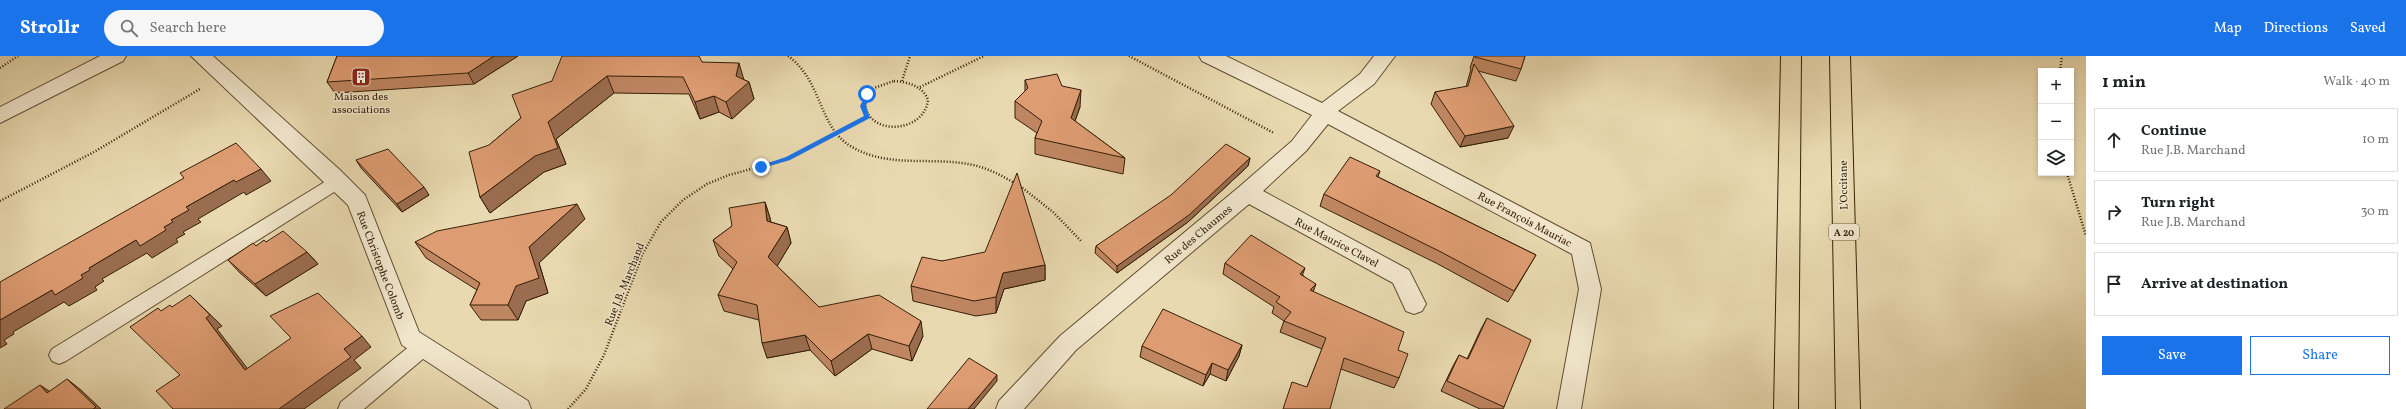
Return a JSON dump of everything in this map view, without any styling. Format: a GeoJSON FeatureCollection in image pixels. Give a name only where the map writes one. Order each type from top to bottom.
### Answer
{"type":"FeatureCollection","features":[{"type":"Feature","properties":{"kind":"highway"},"geometry":{"type":"LineString","coordinates":[[1786,409],[1791,56]]}},
{"type":"Feature","properties":{"kind":"highway","name":"L'Occitane"},"geometry":{"type":"LineString","coordinates":[[1840,56],[1848,409]]}},
{"type":"Feature","properties":{"kind":"street"},"geometry":{"type":"LineString","coordinates":[[0,116],[116,56]]}},
{"type":"Feature","properties":{"kind":"street","name":"Rue Christophe Colomb"},"geometry":{"type":"LineString","coordinates":[[201,56],[333,176],[336,182],[357,201],[410,338],[518,409]]}},
{"type":"Feature","properties":{"kind":"street"},"geometry":{"type":"LineString","coordinates":[[1209,56],[1324,113]]}},
{"type":"Feature","properties":{"kind":"street","name":"Rue des Chaumes"},"geometry":{"type":"LineString","coordinates":[[1008,409],[1068,343],[1247,193],[1299,146],[1324,113],[1332,105],[1367,79],[1385,56]]}},
{"type":"Feature","properties":{"kind":"street","name":"Rue François Mauriac"},"geometry":{"type":"LineString","coordinates":[[1324,113],[1582,249],[1590,289],[1569,409]]}},
{"type":"Feature","properties":{"kind":"street","name":"Rue Maurice Clavel"},"geometry":{"type":"LineString","coordinates":[[1247,193],[1401,277],[1414,304]]}},
{"type":"Feature","properties":{"kind":"lane"},"geometry":{"type":"LineString","coordinates":[[60,355],[336,182]]}},
{"type":"Feature","properties":{"kind":"lane"},"geometry":{"type":"LineString","coordinates":[[349,409],[423,347]]}},
{"type":"Feature","properties":{"kind":"path"},"geometry":{"type":"LineString","coordinates":[[0,68],[18,56]]}},
{"type":"Feature","properties":{"kind":"path"},"geometry":{"type":"LineString","coordinates":[[788,56],[796,60],[806,73],[834,133],[850,146],[877,158],[902,162],[963,163],[984,168],[1012,181],[1036,197],[1062,219],[1082,242]]}},
{"type":"Feature","properties":{"kind":"path"},"geometry":{"type":"LineString","coordinates":[[902,80],[910,56]]}},
{"type":"Feature","properties":{"kind":"path"},"geometry":{"type":"LineString","coordinates":[[920,87],[984,56]]}},
{"type":"Feature","properties":{"kind":"path"},"geometry":{"type":"LineString","coordinates":[[1129,56],[1299,146]]}},
{"type":"Feature","properties":{"kind":"path"},"geometry":{"type":"LineString","coordinates":[[2060,68],[2062,56]]}},
{"type":"Feature","properties":{"kind":"path"},"geometry":{"type":"LineString","coordinates":[[902,80],[920,87],[927,97],[928,103],[926,109],[918,119],[895,127],[879,124],[867,117],[863,106],[864,100],[872,89],[886,82],[902,80]]}},
{"type":"Feature","properties":{"kind":"path"},"geometry":{"type":"LineString","coordinates":[[0,201],[94,152],[200,89]]}},
{"type":"Feature","properties":{"kind":"path","name":"Rue J.B. Marchand"},"geometry":{"type":"LineString","coordinates":[[568,409],[586,389],[604,355],[643,253],[661,222],[683,200],[707,184],[729,175],[788,159],[834,133],[867,117]]}},
{"type":"Feature","properties":{"kind":"path"},"geometry":{"type":"LineString","coordinates":[[2068,176],[2086,236]]}},
{"type":"Feature","properties":{"kind":"building"},"geometry":{"type":"Polygon","coordinates":[[[337,56],[494,56],[468,73],[327,82],[337,56]]]}},
{"type":"Feature","properties":{"kind":"building"},"geometry":{"type":"Polygon","coordinates":[[[562,56],[699,56],[702,62],[739,63],[736,76],[749,82],[726,102],[714,96],[695,102],[683,77],[607,76],[548,122],[558,148],[535,156],[480,197],[469,152],[489,145],[521,118],[512,95],[552,81],[562,56]]]}},
{"type":"Feature","properties":{"kind":"building"},"geometry":{"type":"Polygon","coordinates":[[[1475,56],[1525,56],[1521,69],[1475,56]]]}},
{"type":"Feature","properties":{"kind":"building"},"geometry":{"type":"Polygon","coordinates":[[[1474,64],[1514,126],[1465,136],[1435,92],[1468,86],[1474,64]]]}},
{"type":"Feature","properties":{"kind":"building"},"geometry":{"type":"Polygon","coordinates":[[[1057,74],[1062,86],[1081,90],[1071,118],[1125,158],[1035,138],[1042,121],[1015,101],[1028,88],[1025,80],[1057,74]]]}},
{"type":"Feature","properties":{"kind":"building"},"geometry":{"type":"Polygon","coordinates":[[[236,143],[261,169],[236,182],[234,180],[186,207],[189,210],[171,220],[173,222],[164,227],[166,230],[140,246],[136,240],[89,268],[90,270],[81,275],[83,278],[55,295],[52,290],[0,320],[0,282],[184,178],[180,173],[236,143]]]}},
{"type":"Feature","properties":{"kind":"building"},"geometry":{"type":"Polygon","coordinates":[[[1226,144],[1250,158],[1189,215],[1117,266],[1096,246],[1171,195],[1226,144]]]}},
{"type":"Feature","properties":{"kind":"building"},"geometry":{"type":"Polygon","coordinates":[[[388,149],[424,187],[397,204],[356,160],[388,149]]]}},
{"type":"Feature","properties":{"kind":"building"},"geometry":{"type":"Polygon","coordinates":[[[1350,157],[1380,171],[1376,176],[1536,255],[1514,291],[1441,252],[1324,194],[1350,157]]]}},
{"type":"Feature","properties":{"kind":"building"},"geometry":{"type":"Polygon","coordinates":[[[1017,173],[1045,265],[1003,273],[996,297],[974,301],[911,286],[922,257],[942,261],[985,252],[1017,173]]]}},
{"type":"Feature","properties":{"kind":"building"},"geometry":{"type":"Polygon","coordinates":[[[765,202],[767,221],[787,227],[768,257],[819,307],[879,295],[921,321],[909,346],[868,334],[831,361],[805,335],[762,343],[757,305],[718,295],[737,262],[713,240],[732,226],[729,208],[765,202]]]}},
{"type":"Feature","properties":{"kind":"building"},"geometry":{"type":"Polygon","coordinates":[[[577,204],[529,247],[539,278],[516,286],[508,305],[470,305],[480,283],[415,242],[437,231],[577,204]]]}},
{"type":"Feature","properties":{"kind":"building"},"geometry":{"type":"Polygon","coordinates":[[[283,231],[307,252],[255,284],[228,260],[253,243],[256,246],[264,240],[266,242],[283,231]]]}},
{"type":"Feature","properties":{"kind":"building"},"geometry":{"type":"Polygon","coordinates":[[[1251,235],[1305,268],[1300,274],[1316,284],[1310,290],[1404,332],[1398,350],[1408,354],[1399,378],[1344,358],[1330,409],[1283,409],[1292,382],[1307,387],[1326,338],[1284,321],[1291,312],[1276,302],[1280,297],[1225,263],[1251,235]]]}},
{"type":"Feature","properties":{"kind":"building"},"geometry":{"type":"Polygon","coordinates":[[[318,293],[362,336],[344,349],[351,357],[279,409],[173,409],[156,391],[180,375],[130,327],[158,308],[161,311],[170,305],[172,307],[190,295],[210,315],[206,318],[245,370],[291,338],[270,316],[318,293]]]}},
{"type":"Feature","properties":{"kind":"building"},"geometry":{"type":"Polygon","coordinates":[[[1163,309],[1242,345],[1228,370],[1212,363],[1206,375],[1142,346],[1163,309]]]}},
{"type":"Feature","properties":{"kind":"building"},"geometry":{"type":"Polygon","coordinates":[[[1487,318],[1531,340],[1504,407],[1447,381],[1459,355],[1468,359],[1487,318]]]}},
{"type":"Feature","properties":{"kind":"building"},"geometry":{"type":"Polygon","coordinates":[[[969,358],[997,375],[968,409],[927,409],[969,358]]]}},
{"type":"Feature","properties":{"kind":"building"},"geometry":{"type":"Polygon","coordinates":[[[67,379],[96,407],[93,409],[4,409],[40,385],[47,393],[67,379]]]}},
{"type":"Feature","properties":{"kind":"place","name":"Maison des associations"},"geometry":{"type":"Point","coordinates":[361,77]}},
{"type":"Feature","properties":{"kind":"route"},"geometry":{"type":"LineString","coordinates":[[761,167],[788,159],[834,133],[867,117],[863,106],[867,94]]}}]}
